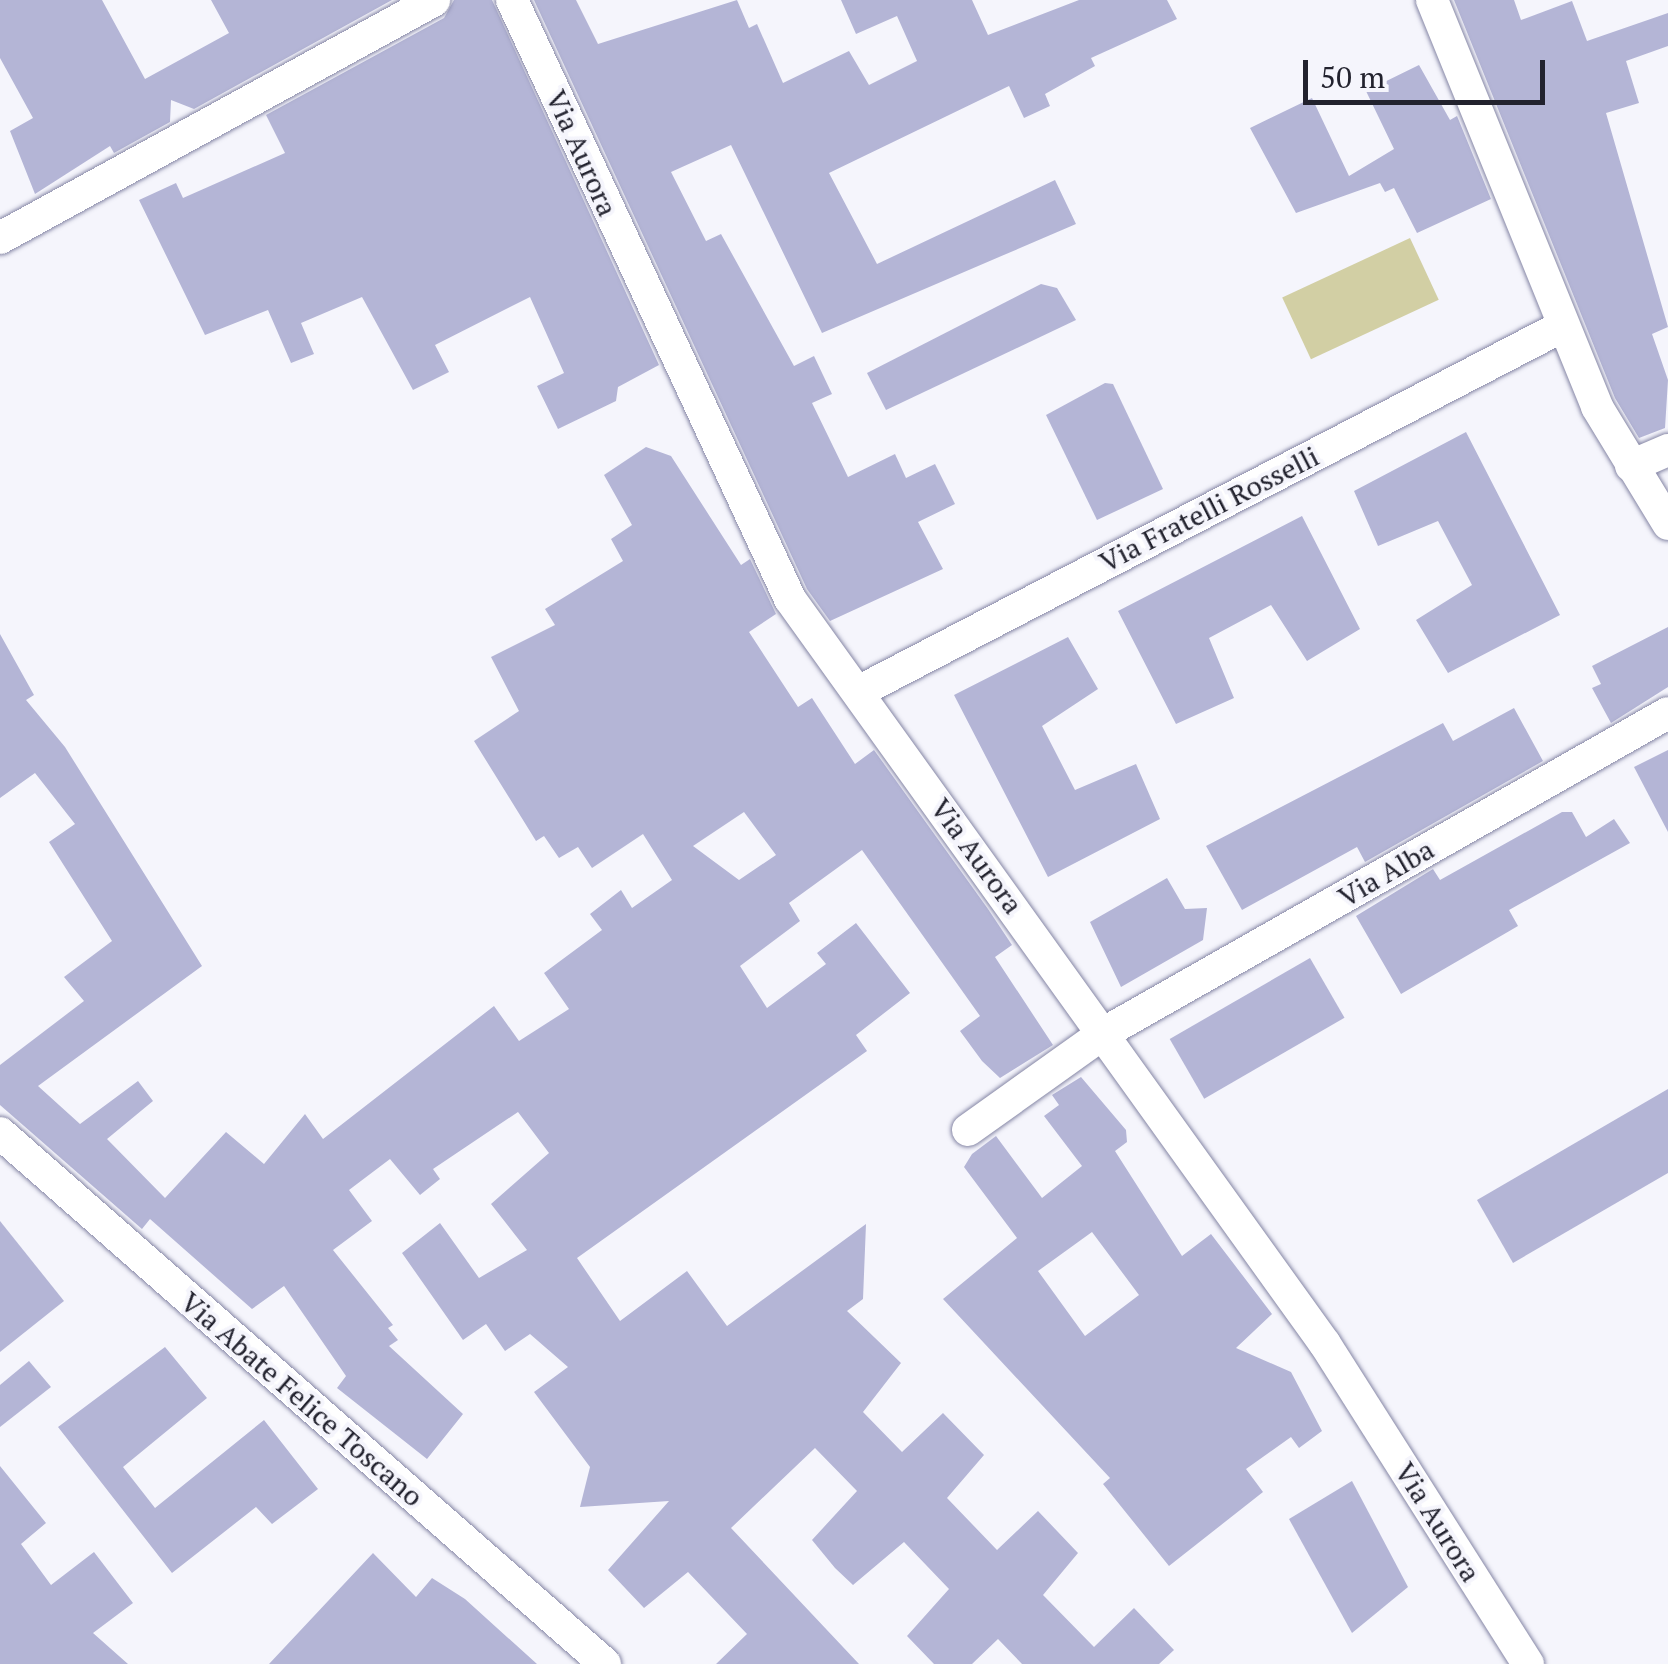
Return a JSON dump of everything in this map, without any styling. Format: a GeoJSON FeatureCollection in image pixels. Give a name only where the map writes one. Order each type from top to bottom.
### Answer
{"type":"FeatureCollection","features":[{"type":"Feature","properties":{"kind":"street"},"geometry":{"type":"LineString","coordinates":[[0,238],[434,0]]}},
{"type":"Feature","properties":{"kind":"street","name":"Via Aurora"},"geometry":{"type":"LineString","coordinates":[[512,0],[765,552],[858,692],[1326,1344],[1528,1664]]}},
{"type":"Feature","properties":{"kind":"street"},"geometry":{"type":"LineString","coordinates":[[1432,0],[1561,327],[1631,466],[1668,524]]}},
{"type":"Feature","properties":{"kind":"street","name":"Via Fratelli Rosselli"},"geometry":{"type":"LineString","coordinates":[[858,692],[1561,327]]}},
{"type":"Feature","properties":{"kind":"street"},"geometry":{"type":"LineString","coordinates":[[1631,466],[1668,450]]}},
{"type":"Feature","properties":{"kind":"street","name":"Via Alba"},"geometry":{"type":"LineString","coordinates":[[968,1130],[1104,1033],[1668,713]]}},
{"type":"Feature","properties":{"kind":"street","name":"Via Abate Felice Toscano"},"geometry":{"type":"LineString","coordinates":[[0,1133],[605,1664]]}},
{"type":"Feature","properties":{"kind":"shaded area"},"geometry":{"type":"Polygon","coordinates":[[[1410,238],[1439,300],[1311,359],[1282,298],[1410,238]]]}},
{"type":"Feature","properties":{"kind":"building"},"geometry":{"type":"Polygon","coordinates":[[[0,0],[102,0],[145,79],[229,33],[211,0],[392,0],[194,109],[171,100],[170,122],[114,153],[110,146],[35,194],[10,131],[33,118],[0,58],[0,0]]]}},
{"type":"Feature","properties":{"kind":"building"},"geometry":{"type":"Polygon","coordinates":[[[454,0],[492,0],[659,365],[618,387],[616,401],[558,429],[537,386],[564,373],[530,297],[435,345],[449,372],[413,390],[362,297],[301,323],[314,354],[291,363],[268,310],[205,335],[139,200],[176,183],[183,198],[285,153],[266,115],[444,18],[454,0]]]}},
{"type":"Feature","properties":{"kind":"building"},"geometry":{"type":"Polygon","coordinates":[[[534,0],[576,0],[598,44],[737,0],[749,28],[757,24],[783,83],[849,51],[869,85],[917,61],[897,16],[856,34],[841,0],[972,0],[988,35],[1079,0],[1167,0],[1177,19],[1091,58],[1095,66],[1045,94],[1050,106],[1024,118],[1009,86],[829,173],[877,264],[1055,180],[1076,224],[822,333],[731,145],[671,172],[706,241],[721,234],[794,366],[814,356],[832,394],[812,403],[848,477],[895,454],[906,478],[935,464],[955,504],[918,522],[943,569],[830,621],[807,589],[534,0]]]}},
{"type":"Feature","properties":{"kind":"building"},"geometry":{"type":"Polygon","coordinates":[[[1454,0],[1514,0],[1521,20],[1572,1],[1587,41],[1668,13],[1668,46],[1626,61],[1639,103],[1606,113],[1668,327],[1652,334],[1668,380],[1665,428],[1639,438],[1615,398],[1454,0]]]}},
{"type":"Feature","properties":{"kind":"building"},"geometry":{"type":"Polygon","coordinates":[[[1419,65],[1450,120],[1457,116],[1491,199],[1417,233],[1394,188],[1385,192],[1380,183],[1296,213],[1250,128],[1312,98],[1349,176],[1394,149],[1366,91],[1419,65]]]}},
{"type":"Feature","properties":{"kind":"building"},"geometry":{"type":"Polygon","coordinates":[[[1041,284],[1057,288],[1076,320],[886,410],[867,373],[1041,284]]]}},
{"type":"Feature","properties":{"kind":"building"},"geometry":{"type":"Polygon","coordinates":[[[1105,383],[1113,384],[1163,489],[1097,520],[1046,415],[1105,383]]]}},
{"type":"Feature","properties":{"kind":"building"},"geometry":{"type":"Polygon","coordinates":[[[1466,432],[1560,615],[1448,673],[1416,620],[1472,585],[1438,521],[1378,546],[1354,491],[1466,432]]]}},
{"type":"Feature","properties":{"kind":"building"},"geometry":{"type":"Polygon","coordinates":[[[646,447],[671,456],[741,565],[750,559],[776,614],[749,632],[798,707],[812,698],[855,764],[874,750],[1012,945],[995,957],[1053,1045],[1000,1078],[982,1061],[960,1031],[980,1016],[862,850],[789,903],[800,921],[740,966],[767,1008],[826,964],[817,953],[856,923],[910,993],[856,1035],[867,1051],[577,1258],[620,1321],[687,1271],[727,1326],[866,1224],[863,1299],[847,1311],[901,1363],[863,1412],[902,1452],[943,1413],[984,1455],[947,1498],[997,1550],[1038,1511],[1078,1553],[1043,1595],[1094,1647],[1134,1608],[1174,1650],[1159,1664],[1022,1664],[998,1639],[972,1664],[934,1664],[907,1636],[949,1589],[904,1542],[853,1585],[835,1568],[812,1540],[857,1491],[815,1448],[731,1528],[859,1664],[716,1664],[747,1634],[688,1572],[644,1608],[608,1570],[669,1501],[580,1507],[590,1467],[534,1392],[568,1367],[530,1334],[505,1351],[486,1324],[463,1340],[402,1253],[440,1223],[479,1278],[527,1250],[491,1204],[549,1153],[518,1112],[433,1169],[440,1179],[420,1195],[390,1159],[349,1190],[372,1221],[333,1250],[393,1325],[388,1328],[398,1340],[389,1346],[463,1414],[427,1459],[337,1388],[346,1376],[284,1286],[252,1309],[150,1219],[142,1229],[0,1105],[0,1065],[84,1001],[64,977],[112,941],[49,842],[75,824],[35,773],[0,798],[0,634],[34,695],[26,700],[65,747],[202,966],[38,1086],[80,1124],[138,1081],[153,1101],[107,1139],[165,1198],[226,1132],[264,1164],[305,1114],[323,1139],[494,1006],[519,1041],[569,1009],[544,973],[602,930],[590,914],[621,890],[632,908],[672,880],[643,834],[592,868],[578,847],[559,858],[544,836],[536,841],[474,741],[519,711],[491,657],[555,625],[545,609],[623,561],[611,539],[632,525],[604,475],[646,447]],[[744,812],[693,846],[739,880],[776,855],[744,812]]]}},
{"type":"Feature","properties":{"kind":"building"},"geometry":{"type":"Polygon","coordinates":[[[1302,516],[1360,629],[1307,661],[1271,605],[1209,638],[1234,698],[1176,724],[1118,611],[1302,516]]]}},
{"type":"Feature","properties":{"kind":"building"},"geometry":{"type":"Polygon","coordinates":[[[1668,627],[1668,687],[1611,723],[1592,688],[1601,684],[1592,666],[1668,627]]]}},
{"type":"Feature","properties":{"kind":"building"},"geometry":{"type":"Polygon","coordinates":[[[1068,637],[1098,689],[1042,726],[1075,790],[1136,764],[1160,819],[1048,877],[954,695],[1068,637]]]}},
{"type":"Feature","properties":{"kind":"building"},"geometry":{"type":"Polygon","coordinates":[[[1514,708],[1543,761],[1365,862],[1357,847],[1242,910],[1206,846],[1443,723],[1453,741],[1514,708]]]}},
{"type":"Feature","properties":{"kind":"building"},"geometry":{"type":"Polygon","coordinates":[[[1668,750],[1668,832],[1634,767],[1668,750]]]}},
{"type":"Feature","properties":{"kind":"building"},"geometry":{"type":"Polygon","coordinates":[[[1562,812],[1572,812],[1586,837],[1614,819],[1630,843],[1509,910],[1518,926],[1401,994],[1356,916],[1433,869],[1440,880],[1562,812]]]}},
{"type":"Feature","properties":{"kind":"building"},"geometry":{"type":"Polygon","coordinates":[[[1167,878],[1185,909],[1207,908],[1203,940],[1121,987],[1090,922],[1167,878]]]}},
{"type":"Feature","properties":{"kind":"building"},"geometry":{"type":"Polygon","coordinates":[[[1310,958],[1344,1018],[1204,1099],[1170,1039],[1310,958]]]}},
{"type":"Feature","properties":{"kind":"building"},"geometry":{"type":"Polygon","coordinates":[[[1081,1077],[1126,1130],[1127,1142],[1115,1151],[1182,1256],[1211,1234],[1272,1314],[1236,1348],[1291,1372],[1322,1431],[1299,1448],[1291,1437],[1246,1469],[1263,1492],[1169,1566],[1103,1484],[1110,1478],[943,1299],[1017,1238],[964,1167],[972,1154],[996,1136],[1042,1198],[1082,1166],[1044,1116],[1059,1105],[1052,1095],[1081,1077]],[[1092,1232],[1038,1271],[1085,1336],[1139,1295],[1092,1232]]]}},
{"type":"Feature","properties":{"kind":"building"},"geometry":{"type":"Polygon","coordinates":[[[1668,1089],[1668,1173],[1513,1263],[1477,1200],[1668,1089]]]}},
{"type":"Feature","properties":{"kind":"building"},"geometry":{"type":"Polygon","coordinates":[[[0,1221],[64,1301],[0,1352],[0,1221]]]}},
{"type":"Feature","properties":{"kind":"building"},"geometry":{"type":"Polygon","coordinates":[[[165,1347],[207,1398],[123,1467],[155,1508],[264,1420],[318,1489],[272,1524],[256,1507],[172,1573],[58,1427],[165,1347]]]}},
{"type":"Feature","properties":{"kind":"building"},"geometry":{"type":"Polygon","coordinates":[[[29,1361],[51,1387],[0,1427],[0,1385],[29,1361]]]}},
{"type":"Feature","properties":{"kind":"building"},"geometry":{"type":"Polygon","coordinates":[[[0,1466],[46,1523],[21,1544],[51,1585],[94,1552],[133,1603],[93,1633],[128,1664],[0,1664],[0,1466]]]}},
{"type":"Feature","properties":{"kind":"building"},"geometry":{"type":"Polygon","coordinates":[[[1352,1481],[1408,1587],[1352,1633],[1289,1519],[1352,1481]]]}},
{"type":"Feature","properties":{"kind":"building"},"geometry":{"type":"Polygon","coordinates":[[[373,1553],[416,1597],[432,1578],[465,1599],[537,1664],[269,1664],[373,1553]]]}}]}
